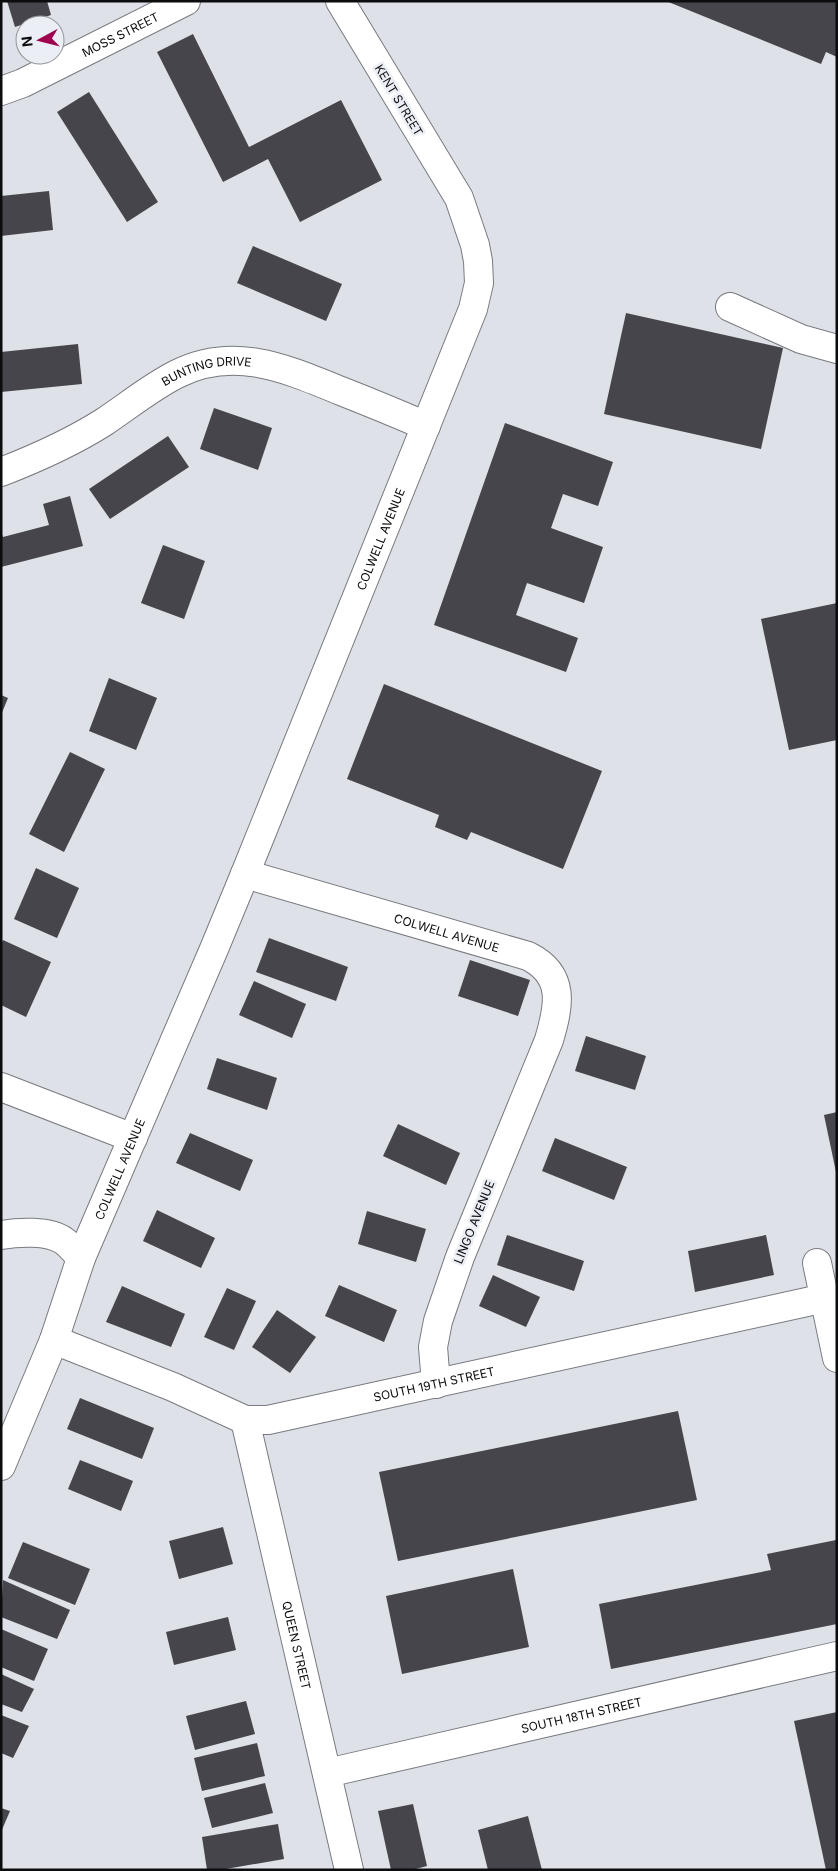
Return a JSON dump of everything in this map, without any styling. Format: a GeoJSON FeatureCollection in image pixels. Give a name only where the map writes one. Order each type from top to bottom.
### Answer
{"type":"FeatureCollection","features":[{"type":"Feature","properties":{"kind":"street","name":"MOSS STREET"},"geometry":{"type":"LineString","coordinates":[[1,91],[23,84],[186,1]]}},
{"type":"Feature","properties":{"kind":"street","name":"KENT STREET"},"geometry":{"type":"LineString","coordinates":[[340,1],[459,198]]}},
{"type":"Feature","properties":{"kind":"street","name":"COLWELL AVENUE"},"geometry":{"type":"LineString","coordinates":[[1,1466],[54,1340],[82,1258],[245,874],[473,309],[479,283],[478,261],[459,198]]}},
{"type":"Feature","properties":{"kind":"street"},"geometry":{"type":"LineString","coordinates":[[730,307],[801,339],[837,349]]}},
{"type":"Feature","properties":{"kind":"street","name":"BUNTING DRIVE"},"geometry":{"type":"LineString","coordinates":[[1,472],[72,442],[157,385],[178,373],[208,363],[233,361],[275,365],[426,426]]}},
{"type":"Feature","properties":{"kind":"street","name":"COLWELL AVENUE"},"geometry":{"type":"LineString","coordinates":[[245,874],[528,956],[536,960],[550,972],[558,993],[556,1016],[538,1066]]}},
{"type":"Feature","properties":{"kind":"street","name":"LINGO AVENUE"},"geometry":{"type":"LineString","coordinates":[[436,1384],[433,1347],[438,1321],[460,1257],[538,1066]]}},
{"type":"Feature","properties":{"kind":"street"},"geometry":{"type":"LineString","coordinates":[[1,1087],[133,1138]]}},
{"type":"Feature","properties":{"kind":"street"},"geometry":{"type":"LineString","coordinates":[[1,1236],[32,1233],[45,1235],[63,1240],[82,1258]]}},
{"type":"Feature","properties":{"kind":"street"},"geometry":{"type":"LineString","coordinates":[[817,1263],[836,1344]]}},
{"type":"Feature","properties":{"kind":"street","name":"SOUTH 19TH STREET"},"geometry":{"type":"LineString","coordinates":[[54,1340],[174,1387],[245,1420],[268,1420],[825,1298]]}},
{"type":"Feature","properties":{"kind":"street","name":"QUEEN STREET"},"geometry":{"type":"LineString","coordinates":[[245,1420],[349,1870]]}},
{"type":"Feature","properties":{"kind":"street","name":"SOUTH 18TH STREET"},"geometry":{"type":"LineString","coordinates":[[327,1772],[837,1656]]}},
{"type":"Feature","properties":{"kind":"building"},"geometry":{"type":"Polygon","coordinates":[[[7,1],[47,1],[51,15],[15,15],[15,27],[7,1]]]}},
{"type":"Feature","properties":{"kind":"building"},"geometry":{"type":"Polygon","coordinates":[[[666,1],[837,1],[837,57],[826,52],[821,64],[666,1]]]}},
{"type":"Feature","properties":{"kind":"building"},"geometry":{"type":"Polygon","coordinates":[[[193,34],[249,147],[341,100],[382,180],[300,222],[268,159],[223,182],[157,52],[193,34]]]}},
{"type":"Feature","properties":{"kind":"building"},"geometry":{"type":"Polygon","coordinates":[[[89,92],[158,202],[127,222],[57,112],[89,92]]]}},
{"type":"Feature","properties":{"kind":"building"},"geometry":{"type":"Polygon","coordinates":[[[49,191],[53,230],[1,236],[1,196],[49,191]]]}},
{"type":"Feature","properties":{"kind":"building"},"geometry":{"type":"Polygon","coordinates":[[[253,246],[342,284],[326,321],[237,283],[253,246]]]}},
{"type":"Feature","properties":{"kind":"building"},"geometry":{"type":"Polygon","coordinates":[[[626,313],[783,348],[761,449],[604,414],[626,313]]]}},
{"type":"Feature","properties":{"kind":"building"},"geometry":{"type":"Polygon","coordinates":[[[78,344],[82,384],[1,392],[1,352],[78,344]]]}},
{"type":"Feature","properties":{"kind":"building"},"geometry":{"type":"Polygon","coordinates":[[[214,408],[272,428],[258,470],[200,449],[214,408]]]}},
{"type":"Feature","properties":{"kind":"building"},"geometry":{"type":"Polygon","coordinates":[[[505,423],[613,462],[598,506],[563,494],[551,528],[603,547],[584,603],[527,583],[516,615],[578,638],[566,672],[434,625],[505,423]]]}},
{"type":"Feature","properties":{"kind":"building"},"geometry":{"type":"Polygon","coordinates":[[[168,436],[189,467],[110,519],[89,489],[168,436]]]}},
{"type":"Feature","properties":{"kind":"building"},"geometry":{"type":"Polygon","coordinates":[[[70,496],[83,546],[1,567],[1,532],[3,537],[49,525],[43,504],[70,496]]]}},
{"type":"Feature","properties":{"kind":"building"},"geometry":{"type":"Polygon","coordinates":[[[163,545],[205,561],[184,619],[141,603],[163,545]]]}},
{"type":"Feature","properties":{"kind":"building"},"geometry":{"type":"Polygon","coordinates":[[[837,603],[837,740],[789,750],[761,619],[837,603]]]}},
{"type":"Feature","properties":{"kind":"building"},"geometry":{"type":"Polygon","coordinates":[[[109,678],[157,698],[136,750],[89,731],[109,678]]]}},
{"type":"Feature","properties":{"kind":"building"},"geometry":{"type":"Polygon","coordinates":[[[384,684],[602,771],[563,869],[471,832],[467,840],[435,827],[439,815],[347,779],[384,684]]]}},
{"type":"Feature","properties":{"kind":"building"},"geometry":{"type":"Polygon","coordinates":[[[1,695],[8,698],[1,715],[1,695]]]}},
{"type":"Feature","properties":{"kind":"building"},"geometry":{"type":"Polygon","coordinates":[[[70,752],[105,769],[64,852],[29,834],[70,752]]]}},
{"type":"Feature","properties":{"kind":"building"},"geometry":{"type":"Polygon","coordinates":[[[36,868],[79,888],[57,938],[14,919],[36,868]]]}},
{"type":"Feature","properties":{"kind":"building"},"geometry":{"type":"Polygon","coordinates":[[[269,938],[348,967],[336,1001],[256,972],[269,938]]]}},
{"type":"Feature","properties":{"kind":"building"},"geometry":{"type":"Polygon","coordinates":[[[3,940],[51,962],[26,1017],[1,1005],[1,944],[3,940]]]}},
{"type":"Feature","properties":{"kind":"building"},"geometry":{"type":"Polygon","coordinates":[[[470,960],[530,980],[518,1016],[458,996],[470,960]]]}},
{"type":"Feature","properties":{"kind":"building"},"geometry":{"type":"Polygon","coordinates":[[[254,981],[306,1004],[292,1038],[239,1015],[254,981]]]}},
{"type":"Feature","properties":{"kind":"building"},"geometry":{"type":"Polygon","coordinates":[[[586,1036],[646,1056],[635,1090],[575,1071],[586,1036]]]}},
{"type":"Feature","properties":{"kind":"building"},"geometry":{"type":"Polygon","coordinates":[[[217,1058],[277,1078],[267,1110],[207,1089],[217,1058]]]}},
{"type":"Feature","properties":{"kind":"building"},"geometry":{"type":"Polygon","coordinates":[[[837,1112],[837,1172],[836,1172],[824,1115],[837,1112]]]}},
{"type":"Feature","properties":{"kind":"building"},"geometry":{"type":"Polygon","coordinates":[[[398,1124],[460,1153],[446,1185],[383,1156],[398,1124]]]}},
{"type":"Feature","properties":{"kind":"building"},"geometry":{"type":"Polygon","coordinates":[[[190,1133],[253,1160],[240,1191],[176,1163],[190,1133]]]}},
{"type":"Feature","properties":{"kind":"building"},"geometry":{"type":"Polygon","coordinates":[[[555,1138],[627,1167],[614,1200],[542,1171],[555,1138]]]}},
{"type":"Feature","properties":{"kind":"building"},"geometry":{"type":"Polygon","coordinates":[[[157,1210],[215,1238],[201,1268],[143,1241],[157,1210]]]}},
{"type":"Feature","properties":{"kind":"building"},"geometry":{"type":"Polygon","coordinates":[[[367,1211],[426,1229],[416,1262],[358,1244],[367,1211]]]}},
{"type":"Feature","properties":{"kind":"building"},"geometry":{"type":"Polygon","coordinates":[[[507,1235],[584,1261],[574,1291],[497,1265],[507,1235]]]}},
{"type":"Feature","properties":{"kind":"building"},"geometry":{"type":"Polygon","coordinates":[[[766,1235],[774,1275],[695,1292],[688,1251],[766,1235]]]}},
{"type":"Feature","properties":{"kind":"building"},"geometry":{"type":"Polygon","coordinates":[[[493,1275],[540,1297],[526,1327],[479,1306],[493,1275]]]}},
{"type":"Feature","properties":{"kind":"building"},"geometry":{"type":"Polygon","coordinates":[[[339,1285],[397,1310],[384,1342],[325,1316],[339,1285]]]}},
{"type":"Feature","properties":{"kind":"building"},"geometry":{"type":"Polygon","coordinates":[[[122,1286],[185,1314],[171,1347],[106,1322],[122,1286]]]}},
{"type":"Feature","properties":{"kind":"building"},"geometry":{"type":"Polygon","coordinates":[[[227,1288],[256,1301],[234,1350],[204,1337],[227,1288]]]}},
{"type":"Feature","properties":{"kind":"building"},"geometry":{"type":"Polygon","coordinates":[[[277,1310],[316,1337],[290,1373],[252,1347],[277,1310]]]}},
{"type":"Feature","properties":{"kind":"building"},"geometry":{"type":"Polygon","coordinates":[[[80,1398],[154,1428],[142,1459],[67,1429],[80,1398]]]}},
{"type":"Feature","properties":{"kind":"building"},"geometry":{"type":"Polygon","coordinates":[[[678,1411],[697,1500],[398,1561],[379,1472],[678,1411]]]}},
{"type":"Feature","properties":{"kind":"building"},"geometry":{"type":"Polygon","coordinates":[[[80,1460],[133,1481],[121,1511],[68,1489],[80,1460]]]}},
{"type":"Feature","properties":{"kind":"building"},"geometry":{"type":"Polygon","coordinates":[[[223,1527],[233,1564],[179,1579],[169,1541],[223,1527]]]}},
{"type":"Feature","properties":{"kind":"building"},"geometry":{"type":"Polygon","coordinates":[[[836,1540],[837,1624],[611,1669],[599,1604],[771,1570],[767,1554],[836,1540]]]}},
{"type":"Feature","properties":{"kind":"building"},"geometry":{"type":"Polygon","coordinates":[[[23,1542],[90,1569],[75,1605],[8,1578],[23,1542]]]}},
{"type":"Feature","properties":{"kind":"building"},"geometry":{"type":"Polygon","coordinates":[[[513,1569],[529,1647],[402,1674],[386,1596],[513,1569]]]}},
{"type":"Feature","properties":{"kind":"building"},"geometry":{"type":"Polygon","coordinates":[[[3,1580],[70,1610],[57,1639],[1,1617],[3,1580]]]}},
{"type":"Feature","properties":{"kind":"building"},"geometry":{"type":"Polygon","coordinates":[[[228,1617],[236,1650],[174,1665],[166,1632],[228,1617]]]}},
{"type":"Feature","properties":{"kind":"building"},"geometry":{"type":"Polygon","coordinates":[[[1,1629],[48,1649],[34,1681],[1,1667],[1,1629]]]}},
{"type":"Feature","properties":{"kind":"building"},"geometry":{"type":"Polygon","coordinates":[[[1,1674],[34,1689],[22,1712],[1,1704],[1,1674]]]}},
{"type":"Feature","properties":{"kind":"building"},"geometry":{"type":"Polygon","coordinates":[[[246,1701],[255,1734],[195,1750],[186,1716],[246,1701]]]}},
{"type":"Feature","properties":{"kind":"building"},"geometry":{"type":"Polygon","coordinates":[[[837,1712],[837,1870],[826,1870],[794,1721],[837,1712]]]}},
{"type":"Feature","properties":{"kind":"building"},"geometry":{"type":"Polygon","coordinates":[[[1,1715],[29,1726],[13,1758],[1,1753],[1,1715]]]}},
{"type":"Feature","properties":{"kind":"building"},"geometry":{"type":"Polygon","coordinates":[[[257,1743],[265,1776],[202,1791],[194,1758],[257,1743]]]}},
{"type":"Feature","properties":{"kind":"building"},"geometry":{"type":"Polygon","coordinates":[[[265,1783],[273,1813],[212,1828],[204,1798],[265,1783]]]}},
{"type":"Feature","properties":{"kind":"building"},"geometry":{"type":"Polygon","coordinates":[[[413,1804],[427,1866],[412,1870],[391,1870],[378,1811],[413,1804]]]}},
{"type":"Feature","properties":{"kind":"building"},"geometry":{"type":"Polygon","coordinates":[[[1,1808],[10,1811],[1,1832],[1,1808]]]}},
{"type":"Feature","properties":{"kind":"building"},"geometry":{"type":"Polygon","coordinates":[[[528,1816],[542,1870],[488,1870],[478,1830],[528,1816]]]}},
{"type":"Feature","properties":{"kind":"building"},"geometry":{"type":"Polygon","coordinates":[[[278,1824],[284,1859],[220,1870],[207,1870],[202,1837],[278,1824]]]}}]}
